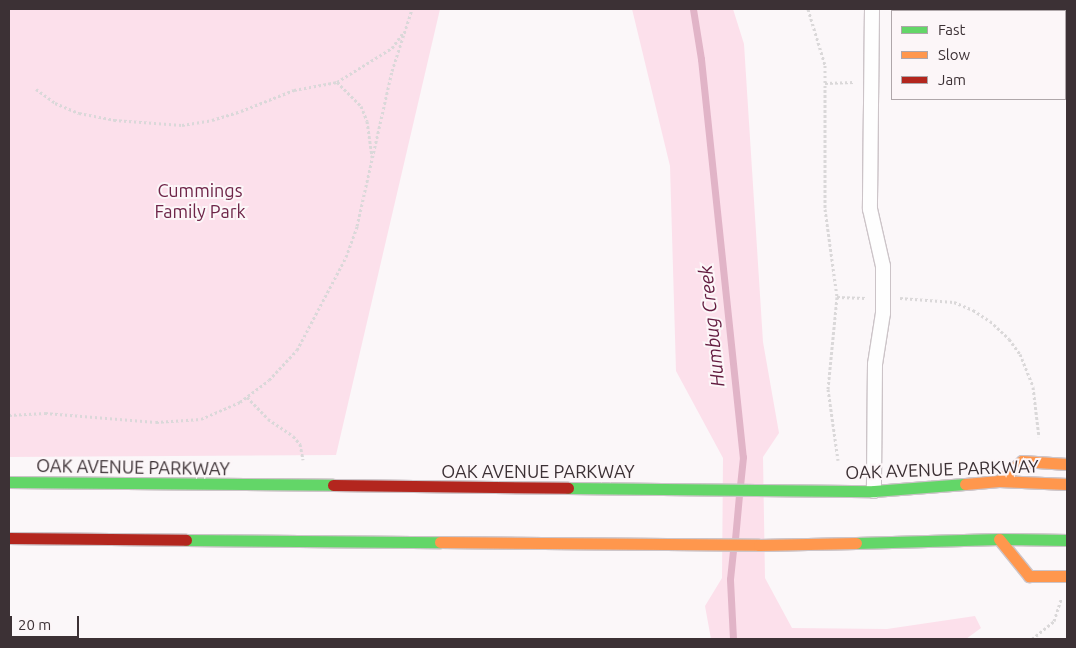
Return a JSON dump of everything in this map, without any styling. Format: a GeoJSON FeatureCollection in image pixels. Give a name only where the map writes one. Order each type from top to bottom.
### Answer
{"type":"FeatureCollection","features":[{"type":"Feature","properties":{"kind":"main road"},"geometry":{"type":"LineString","coordinates":[[999,481],[1022,461],[1067,464]]}},
{"type":"Feature","properties":{"kind":"main road","name":"OAK AVENUE PARKWAY"},"geometry":{"type":"LineString","coordinates":[[9,482],[701,490],[761,488],[874,491],[999,481],[1067,484]]}},
{"type":"Feature","properties":{"kind":"main road"},"geometry":{"type":"LineString","coordinates":[[9,538],[760,545],[999,539],[1067,540]]}},
{"type":"Feature","properties":{"kind":"main road"},"geometry":{"type":"LineString","coordinates":[[999,539],[1029,576],[1067,576]]}},
{"type":"Feature","properties":{"kind":"lane"},"geometry":{"type":"LineString","coordinates":[[872,9],[870,209],[883,266],[883,313],[875,364],[874,491]]}},
{"type":"Feature","properties":{"kind":"path"},"geometry":{"type":"LineString","coordinates":[[9,415],[19,413],[60,414],[156,422],[201,419],[240,402],[269,380],[297,350],[346,258],[358,226],[392,71],[412,9]]}},
{"type":"Feature","properties":{"kind":"path"},"geometry":{"type":"LineString","coordinates":[[808,9],[822,50],[826,83],[825,209],[838,297],[828,389],[838,460]]}},
{"type":"Feature","properties":{"kind":"path"},"geometry":{"type":"LineString","coordinates":[[36,90],[55,103],[79,113],[114,120],[182,125],[212,120],[241,111],[294,90],[337,82],[392,48],[405,31]]}},
{"type":"Feature","properties":{"kind":"path"},"geometry":{"type":"LineString","coordinates":[[337,82],[361,106],[367,121],[372,161]]}},
{"type":"Feature","properties":{"kind":"path"},"geometry":{"type":"LineString","coordinates":[[826,83],[871,82]]}},
{"type":"Feature","properties":{"kind":"path"},"geometry":{"type":"LineString","coordinates":[[838,297],[866,298]]}},
{"type":"Feature","properties":{"kind":"path"},"geometry":{"type":"LineString","coordinates":[[899,298],[954,302],[973,310],[990,321],[1009,339],[1020,354],[1033,388],[1039,443]]}},
{"type":"Feature","properties":{"kind":"path"},"geometry":{"type":"LineString","coordinates":[[247,397],[268,419],[293,436],[300,444],[303,460]]}},
{"type":"Feature","properties":{"kind":"path"},"geometry":{"type":"LineString","coordinates":[[1032,639],[1054,621],[1062,597]]}},
{"type":"Feature","properties":{"kind":"green space","name":"Cummings Family Park"},"geometry":{"type":"Polygon","coordinates":[[[9,9],[440,9],[336,455],[9,457],[9,9]]]}},
{"type":"Feature","properties":{"kind":"green space"},"geometry":{"type":"Polygon","coordinates":[[[632,9],[733,9],[744,44],[763,342],[779,433],[763,457],[765,578],[792,628],[887,629],[975,616],[981,628],[966,639],[711,639],[705,606],[722,578],[723,458],[676,371],[670,166],[632,9]]]}},
{"type":"Feature","properties":{"kind":"waterway","name":"Humbug Creek"},"geometry":{"type":"LineString","coordinates":[[693,9],[701,59],[743,457],[740,484]]}},
{"type":"Feature","properties":{"kind":"waterway","name":"Humbug Creek"},"geometry":{"type":"LineString","coordinates":[[735,539],[739,495]]}},
{"type":"Feature","properties":{"kind":"waterway","name":"Humbug Creek"},"geometry":{"type":"LineString","coordinates":[[733,550],[730,579],[733,639]]}},
{"type":"Feature","properties":{"kind":"traffic: fast"},"geometry":{"type":"LineString","coordinates":[[9,482],[333,485]]}},
{"type":"Feature","properties":{"kind":"traffic: fast"},"geometry":{"type":"LineString","coordinates":[[568,488],[874,491],[965,484]]}},
{"type":"Feature","properties":{"kind":"traffic: fast"},"geometry":{"type":"LineString","coordinates":[[856,543],[999,539],[1067,540]]}},
{"type":"Feature","properties":{"kind":"traffic: fast"},"geometry":{"type":"LineString","coordinates":[[186,540],[440,542]]}},
{"type":"Feature","properties":{"kind":"traffic: slow"},"geometry":{"type":"LineString","coordinates":[[999,481],[1022,461],[1067,464]]}},
{"type":"Feature","properties":{"kind":"traffic: slow"},"geometry":{"type":"LineString","coordinates":[[965,484],[999,481],[1067,484]]}},
{"type":"Feature","properties":{"kind":"traffic: slow"},"geometry":{"type":"LineString","coordinates":[[999,539],[1029,576],[1067,576]]}},
{"type":"Feature","properties":{"kind":"traffic: slow"},"geometry":{"type":"LineString","coordinates":[[440,542],[759,545],[856,543]]}},
{"type":"Feature","properties":{"kind":"traffic: jam"},"geometry":{"type":"LineString","coordinates":[[333,485],[568,488]]}},
{"type":"Feature","properties":{"kind":"traffic: jam"},"geometry":{"type":"LineString","coordinates":[[9,538],[186,540]]}}]}
